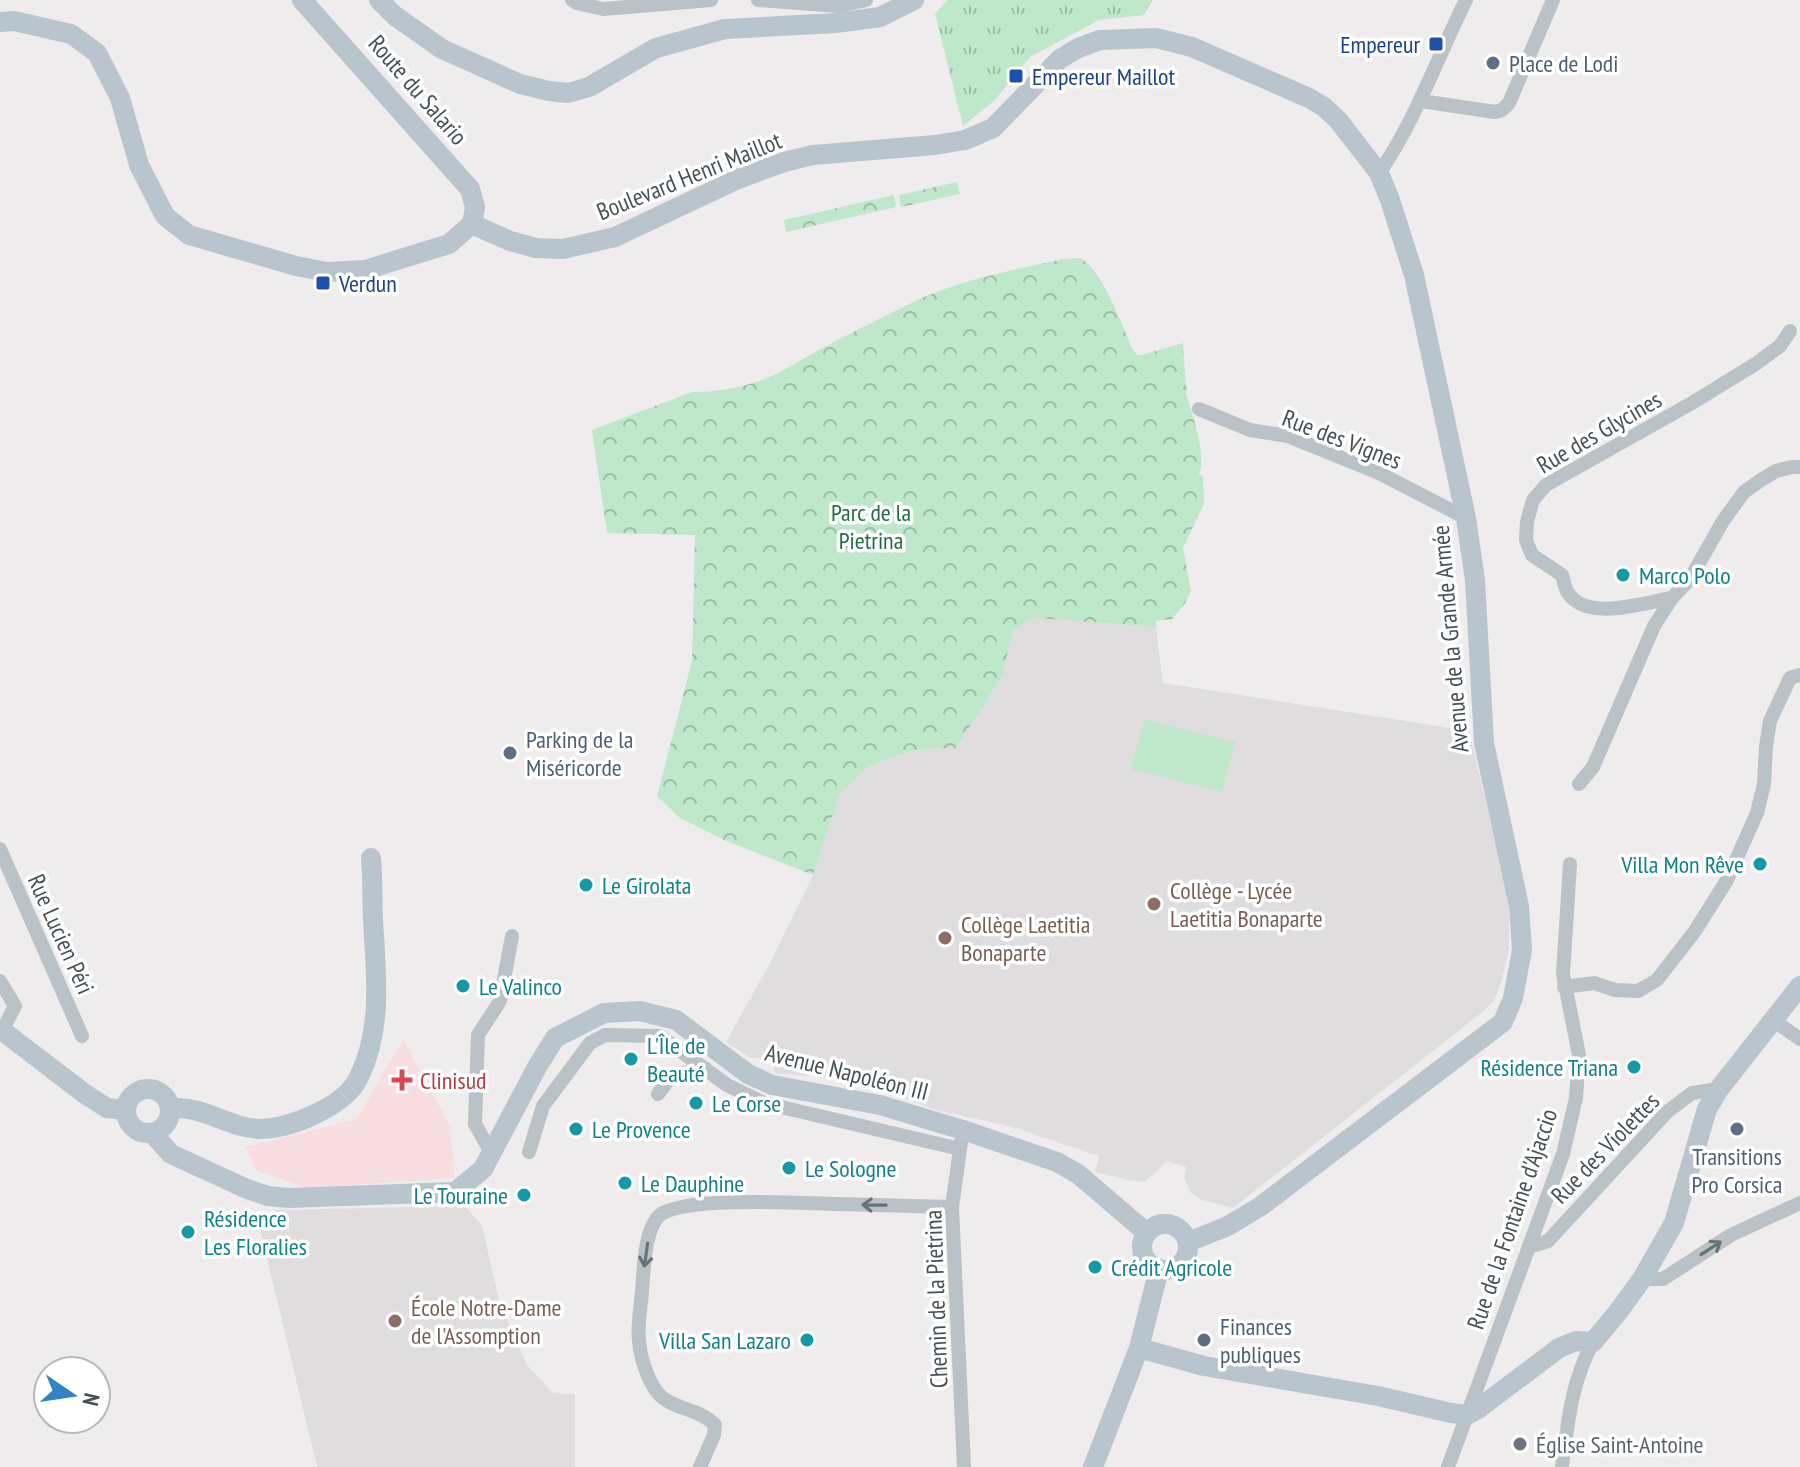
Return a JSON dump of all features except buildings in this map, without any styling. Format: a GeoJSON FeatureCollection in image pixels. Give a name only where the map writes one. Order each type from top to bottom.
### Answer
{"type":"FeatureCollection","features":[{"type":"Feature","properties":{"kind":"main road","name":"Route du Salario"},"geometry":{"type":"LineString","coordinates":[[302,0],[470,189],[475,207],[472,224]]}},
{"type":"Feature","properties":{"kind":"main road","name":"Route du Salario"},"geometry":{"type":"LineString","coordinates":[[379,0],[395,16],[442,49],[520,84],[568,93],[589,87],[656,48],[725,29],[836,23],[880,17],[914,0]]}},
{"type":"Feature","properties":{"kind":"main road"},"geometry":{"type":"LineString","coordinates":[[0,22],[14,21],[71,34],[97,53],[120,98],[139,165],[158,203],[165,216],[189,235],[327,272],[365,270],[449,244],[472,224]]}},
{"type":"Feature","properties":{"kind":"main road","name":"Boulevard Henri Maillot"},"geometry":{"type":"LineString","coordinates":[[472,224],[510,241],[536,248],[563,249],[615,237],[738,179],[784,162],[813,155],[965,140],[993,128],[1060,59],[1100,40],[1122,38]]}},
{"type":"Feature","properties":{"kind":"main road","name":"Avenue de la Grande Armée"},"geometry":{"type":"LineString","coordinates":[[1122,38],[1156,38],[1192,47],[1309,98],[1338,120],[1379,173],[1414,275],[1466,518],[1475,580],[1484,743],[1519,906],[1522,950],[1513,998],[1503,1022],[1261,1206],[1228,1226],[1188,1242]]}},
{"type":"Feature","properties":{"kind":"main road"},"geometry":{"type":"LineString","coordinates":[[170,1109],[181,1107],[260,1129],[303,1121],[333,1105],[358,1080],[370,1047],[377,994],[371,858]]}},
{"type":"Feature","properties":{"kind":"main road"},"geometry":{"type":"LineString","coordinates":[[1139,1348],[1204,1366],[1467,1415],[1478,1409],[1559,1348],[1576,1341],[1593,1342],[1642,1279],[1674,1223],[1707,1109],[1719,1089],[1800,986]]}},
{"type":"Feature","properties":{"kind":"main road","name":"Avenue Napoléon III"},"geometry":{"type":"LineString","coordinates":[[152,1133],[171,1154],[268,1196],[289,1198],[455,1192],[483,1169],[555,1038],[604,1013],[640,1011],[676,1020],[748,1074],[772,1085],[880,1105],[954,1137],[1057,1162],[1078,1174],[1147,1233]]}},
{"type":"Feature","properties":{"kind":"main road"},"geometry":{"type":"LineString","coordinates":[[1,1030],[85,1094],[107,1108],[125,1110]]}},
{"type":"Feature","properties":{"kind":"main road"},"geometry":{"type":"LineString","coordinates":[[150,1088],[164,1095],[170,1109],[168,1122],[152,1133],[134,1129],[125,1110],[135,1092],[150,1088]]}},
{"type":"Feature","properties":{"kind":"main road"},"geometry":{"type":"LineString","coordinates":[[1159,1225],[1174,1225],[1188,1242],[1186,1257],[1175,1268],[1159,1269],[1148,1262],[1142,1245],[1147,1233],[1159,1225]]}},
{"type":"Feature","properties":{"kind":"main road"},"geometry":{"type":"LineString","coordinates":[[1093,1467],[1139,1348],[1159,1269]]}},
{"type":"Feature","properties":{"kind":"street"},"geometry":{"type":"LineString","coordinates":[[572,0],[603,9],[711,0]]}},
{"type":"Feature","properties":{"kind":"street"},"geometry":{"type":"LineString","coordinates":[[758,0],[839,6],[866,0]]}},
{"type":"Feature","properties":{"kind":"street"},"geometry":{"type":"LineString","coordinates":[[1379,173],[1421,101],[1466,0]]}},
{"type":"Feature","properties":{"kind":"street"},"geometry":{"type":"LineString","coordinates":[[1421,101],[1495,112],[1502,110],[1509,103],[1551,1]]}},
{"type":"Feature","properties":{"kind":"street","name":"Rue des Glycines"},"geometry":{"type":"LineString","coordinates":[[1672,598],[1599,611],[1579,604],[1567,592],[1562,575],[1532,555],[1526,540],[1533,500],[1546,485],[1757,363],[1780,346],[1790,331]]}},
{"type":"Feature","properties":{"kind":"street","name":"Rue des Vignes"},"geometry":{"type":"LineString","coordinates":[[1199,409],[1250,430],[1288,436],[1379,473],[1466,518]]}},
{"type":"Feature","properties":{"kind":"street"},"geometry":{"type":"LineString","coordinates":[[1579,784],[1593,767],[1654,626],[1672,598],[1690,579],[1723,521],[1744,492],[1761,480],[1776,471],[1800,467]]}},
{"type":"Feature","properties":{"kind":"street"},"geometry":{"type":"LineString","coordinates":[[1564,987],[1594,983],[1615,990],[1638,991],[1657,980],[1695,931],[1727,880],[1757,813],[1764,784],[1770,721],[1790,678],[1800,675]]}},
{"type":"Feature","properties":{"kind":"street","name":"Rue Lucien Péri"},"geometry":{"type":"LineString","coordinates":[[0,849],[82,1036]]}},
{"type":"Feature","properties":{"kind":"street","name":"Rue de la Fontaine d'Ajaccio"},"geometry":{"type":"LineString","coordinates":[[1448,1467],[1563,1154],[1576,1098],[1579,1055],[1563,974],[1570,864]]}},
{"type":"Feature","properties":{"kind":"street"},"geometry":{"type":"LineString","coordinates":[[491,1152],[475,1124],[478,1035],[500,1001],[512,936]]}},
{"type":"Feature","properties":{"kind":"street"},"geometry":{"type":"LineString","coordinates":[[0,981],[15,1006],[1,1030]]}},
{"type":"Feature","properties":{"kind":"street"},"geometry":{"type":"LineString","coordinates":[[1773,1020],[1800,1039]]}},
{"type":"Feature","properties":{"kind":"street"},"geometry":{"type":"LineString","coordinates":[[529,1152],[543,1106],[590,1043],[605,1035],[660,1036],[727,1085],[764,1103],[954,1137]]}},
{"type":"Feature","properties":{"kind":"street"},"geometry":{"type":"LineString","coordinates":[[658,1094],[672,1075],[706,1069]]}},
{"type":"Feature","properties":{"kind":"street","name":"Rue des Violettes"},"geometry":{"type":"LineString","coordinates":[[1529,1247],[1548,1241],[1667,1112],[1692,1093],[1719,1089]]}},
{"type":"Feature","properties":{"kind":"street","name":"Chemin de la Pietrina"},"geometry":{"type":"LineString","coordinates":[[954,1137],[952,1207],[964,1467]]}},
{"type":"Feature","properties":{"kind":"street"},"geometry":{"type":"LineString","coordinates":[[700,1467],[714,1435],[715,1425],[709,1418],[670,1402],[658,1392],[645,1367],[639,1339],[644,1263],[650,1231],[658,1216],[687,1206],[745,1202],[952,1207]]}},
{"type":"Feature","properties":{"kind":"street"},"geometry":{"type":"LineString","coordinates":[[1642,1279],[1663,1279],[1731,1235],[1800,1203]]}},
{"type":"Feature","properties":{"kind":"street"},"geometry":{"type":"LineString","coordinates":[[1562,1467],[1572,1393],[1582,1362],[1593,1342]]}},
{"type":"Feature","properties":{"kind":"shaded area","name":"Collège - Lycée Laetitia Bonaparte"},"geometry":{"type":"Polygon","coordinates":[[[1034,618],[1156,627],[1163,683],[1469,731],[1507,892],[1509,949],[1494,1001],[1233,1208],[1202,1200],[1191,1193],[1184,1178],[1186,1167],[1166,1161],[1144,1182],[1095,1172],[1099,1156],[1013,1127],[936,1110],[895,1095],[871,1072],[851,1079],[774,1073],[774,1060],[749,1057],[726,1042],[770,963],[813,875],[840,794],[866,769],[879,762],[919,749],[956,748],[1002,677],[1012,630],[1034,618]]]}},
{"type":"Feature","properties":{"kind":"shaded area","name":"Clinisud"},"geometry":{"type":"Polygon","coordinates":[[[403,1040],[450,1126],[455,1178],[305,1188],[256,1170],[246,1147],[357,1119],[403,1040]]]}},
{"type":"Feature","properties":{"kind":"shaded area","name":"École Notre-Dame de l'Assomption"},"geometry":{"type":"Polygon","coordinates":[[[465,1206],[482,1226],[499,1300],[527,1365],[553,1393],[575,1394],[575,1467],[317,1467],[259,1225],[275,1210],[465,1206]]]}},
{"type":"Feature","properties":{"kind":"green space"},"geometry":{"type":"Polygon","coordinates":[[[947,0],[1153,0],[1144,15],[1099,20],[1030,57],[994,101],[963,126],[935,14],[947,0]]]}},
{"type":"Feature","properties":{"kind":"green space"},"geometry":{"type":"Polygon","coordinates":[[[957,182],[960,194],[901,207],[899,195],[957,182]]]}},
{"type":"Feature","properties":{"kind":"green space"},"geometry":{"type":"Polygon","coordinates":[[[894,195],[896,207],[786,232],[784,220],[894,195]]]}},
{"type":"Feature","properties":{"kind":"green space","name":"Parc de la Pietrina"},"geometry":{"type":"Polygon","coordinates":[[[1080,258],[1104,286],[1138,356],[1183,343],[1186,393],[1200,445],[1199,474],[1203,476],[1204,504],[1183,548],[1191,591],[1184,605],[1172,619],[1156,621],[1156,627],[1034,618],[1013,630],[1002,677],[956,748],[919,749],[866,769],[840,794],[813,875],[724,840],[680,818],[657,796],[692,661],[695,535],[607,533],[592,430],[692,392],[737,387],[770,377],[939,291],[1009,271],[1080,258]]]}},
{"type":"Feature","properties":{"kind":"green space"},"geometry":{"type":"Polygon","coordinates":[[[1144,719],[1235,742],[1222,792],[1131,769],[1144,719]]]}},
{"type":"Feature","properties":{"kind":"place","name":"Empereur"},"geometry":{"type":"Point","coordinates":[1436,44]}},
{"type":"Feature","properties":{"kind":"place","name":"Place de Lodi"},"geometry":{"type":"Point","coordinates":[1493,63]}},
{"type":"Feature","properties":{"kind":"place","name":"Empereur Maillot"},"geometry":{"type":"Point","coordinates":[1016,76]}},
{"type":"Feature","properties":{"kind":"place","name":"Verdun"},"geometry":{"type":"Point","coordinates":[323,283]}},
{"type":"Feature","properties":{"kind":"place","name":"Marco Polo"},"geometry":{"type":"Point","coordinates":[1623,575]}},
{"type":"Feature","properties":{"kind":"place","name":"Parking de la Miséricorde"},"geometry":{"type":"Point","coordinates":[510,753]}},
{"type":"Feature","properties":{"kind":"place","name":"Villa Mon Rêve"},"geometry":{"type":"Point","coordinates":[1760,864]}},
{"type":"Feature","properties":{"kind":"place","name":"Le Girolata"},"geometry":{"type":"Point","coordinates":[586,885]}},
{"type":"Feature","properties":{"kind":"place","name":"Collège - Lycée Laetitia Bonaparte"},"geometry":{"type":"Point","coordinates":[1154,904]}},
{"type":"Feature","properties":{"kind":"place","name":"Collège Laetitia Bonaparte"},"geometry":{"type":"Point","coordinates":[945,938]}},
{"type":"Feature","properties":{"kind":"place","name":"Le Valinco"},"geometry":{"type":"Point","coordinates":[463,986]}},
{"type":"Feature","properties":{"kind":"place","name":"L'Île de Beauté"},"geometry":{"type":"Point","coordinates":[631,1059]}},
{"type":"Feature","properties":{"kind":"place","name":"Résidence Triana"},"geometry":{"type":"Point","coordinates":[1634,1067]}},
{"type":"Feature","properties":{"kind":"place","name":"Clinisud"},"geometry":{"type":"Point","coordinates":[402,1080]}},
{"type":"Feature","properties":{"kind":"place","name":"Le Corse"},"geometry":{"type":"Point","coordinates":[696,1103]}},
{"type":"Feature","properties":{"kind":"place","name":"Le Provence"},"geometry":{"type":"Point","coordinates":[576,1129]}},
{"type":"Feature","properties":{"kind":"place","name":"Transitions Pro Corsica"},"geometry":{"type":"Point","coordinates":[1737,1129]}},
{"type":"Feature","properties":{"kind":"place","name":"Le Sologne"},"geometry":{"type":"Point","coordinates":[789,1168]}},
{"type":"Feature","properties":{"kind":"place","name":"Le Dauphine"},"geometry":{"type":"Point","coordinates":[625,1183]}},
{"type":"Feature","properties":{"kind":"place","name":"Le Touraine"},"geometry":{"type":"Point","coordinates":[524,1195]}},
{"type":"Feature","properties":{"kind":"place","name":"Résidence Les Floralies"},"geometry":{"type":"Point","coordinates":[188,1232]}},
{"type":"Feature","properties":{"kind":"place","name":"Crédit Agricole"},"geometry":{"type":"Point","coordinates":[1095,1267]}},
{"type":"Feature","properties":{"kind":"place","name":"École Notre-Dame de l'Assomption"},"geometry":{"type":"Point","coordinates":[395,1321]}},
{"type":"Feature","properties":{"kind":"place","name":"Villa San Lazaro"},"geometry":{"type":"Point","coordinates":[807,1340]}},
{"type":"Feature","properties":{"kind":"place","name":"Finances publiques"},"geometry":{"type":"Point","coordinates":[1204,1340]}},
{"type":"Feature","properties":{"kind":"place","name":"Église Saint-Antoine"},"geometry":{"type":"Point","coordinates":[1520,1444]}}]}
